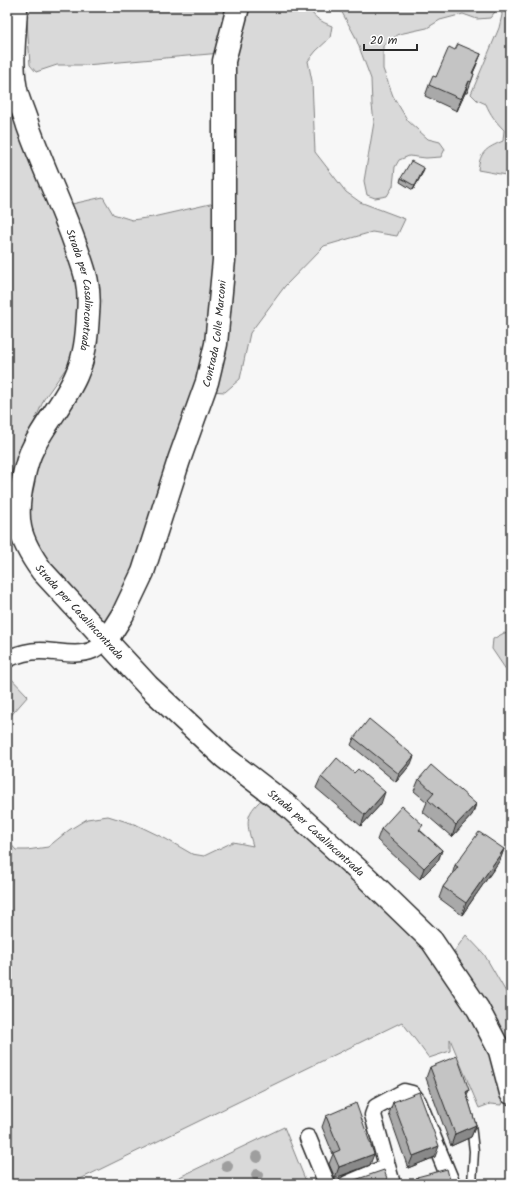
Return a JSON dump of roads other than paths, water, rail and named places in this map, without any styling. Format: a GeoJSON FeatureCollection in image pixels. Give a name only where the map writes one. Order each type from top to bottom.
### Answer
{"type":"FeatureCollection","features":[{"type":"Feature","properties":{"kind":"main road","name":"Strada per Casalincontrada"},"geometry":{"type":"LineString","coordinates":[[16,7],[13,64],[18,96],[42,165],[66,220],[88,279],[89,301],[86,341],[83,358],[69,390],[34,446],[27,464],[19,496],[18,515],[13,532],[22,537],[31,556],[42,570],[148,686],[224,756],[289,807],[367,878],[432,942],[481,1016],[500,1052],[511,1093]]}},
{"type":"Feature","properties":{"kind":"main road","name":"Contrada Colle Marconi"},"geometry":{"type":"LineString","coordinates":[[106,641],[123,614],[143,572],[179,460],[207,382],[216,344],[224,260],[224,61],[238,7]]}},
{"type":"Feature","properties":{"kind":"street"},"geometry":{"type":"LineString","coordinates":[[7,659],[27,652],[40,651],[74,653],[93,650],[106,641]]}},
{"type":"Feature","properties":{"kind":"street"},"geometry":{"type":"LineString","coordinates":[[392,1184],[373,1115],[376,1108],[404,1092],[412,1094],[418,1102],[452,1184]]}},
{"type":"Feature","properties":{"kind":"street"},"geometry":{"type":"LineString","coordinates":[[308,1138],[327,1184]]}},
{"type":"Feature","properties":{"kind":"street"},"geometry":{"type":"LineString","coordinates":[[347,1184],[388,1167]]}},
{"type":"Feature","properties":{"kind":"lane"},"geometry":{"type":"LineString","coordinates":[[471,1118],[474,1151],[472,1184]]}}]}
